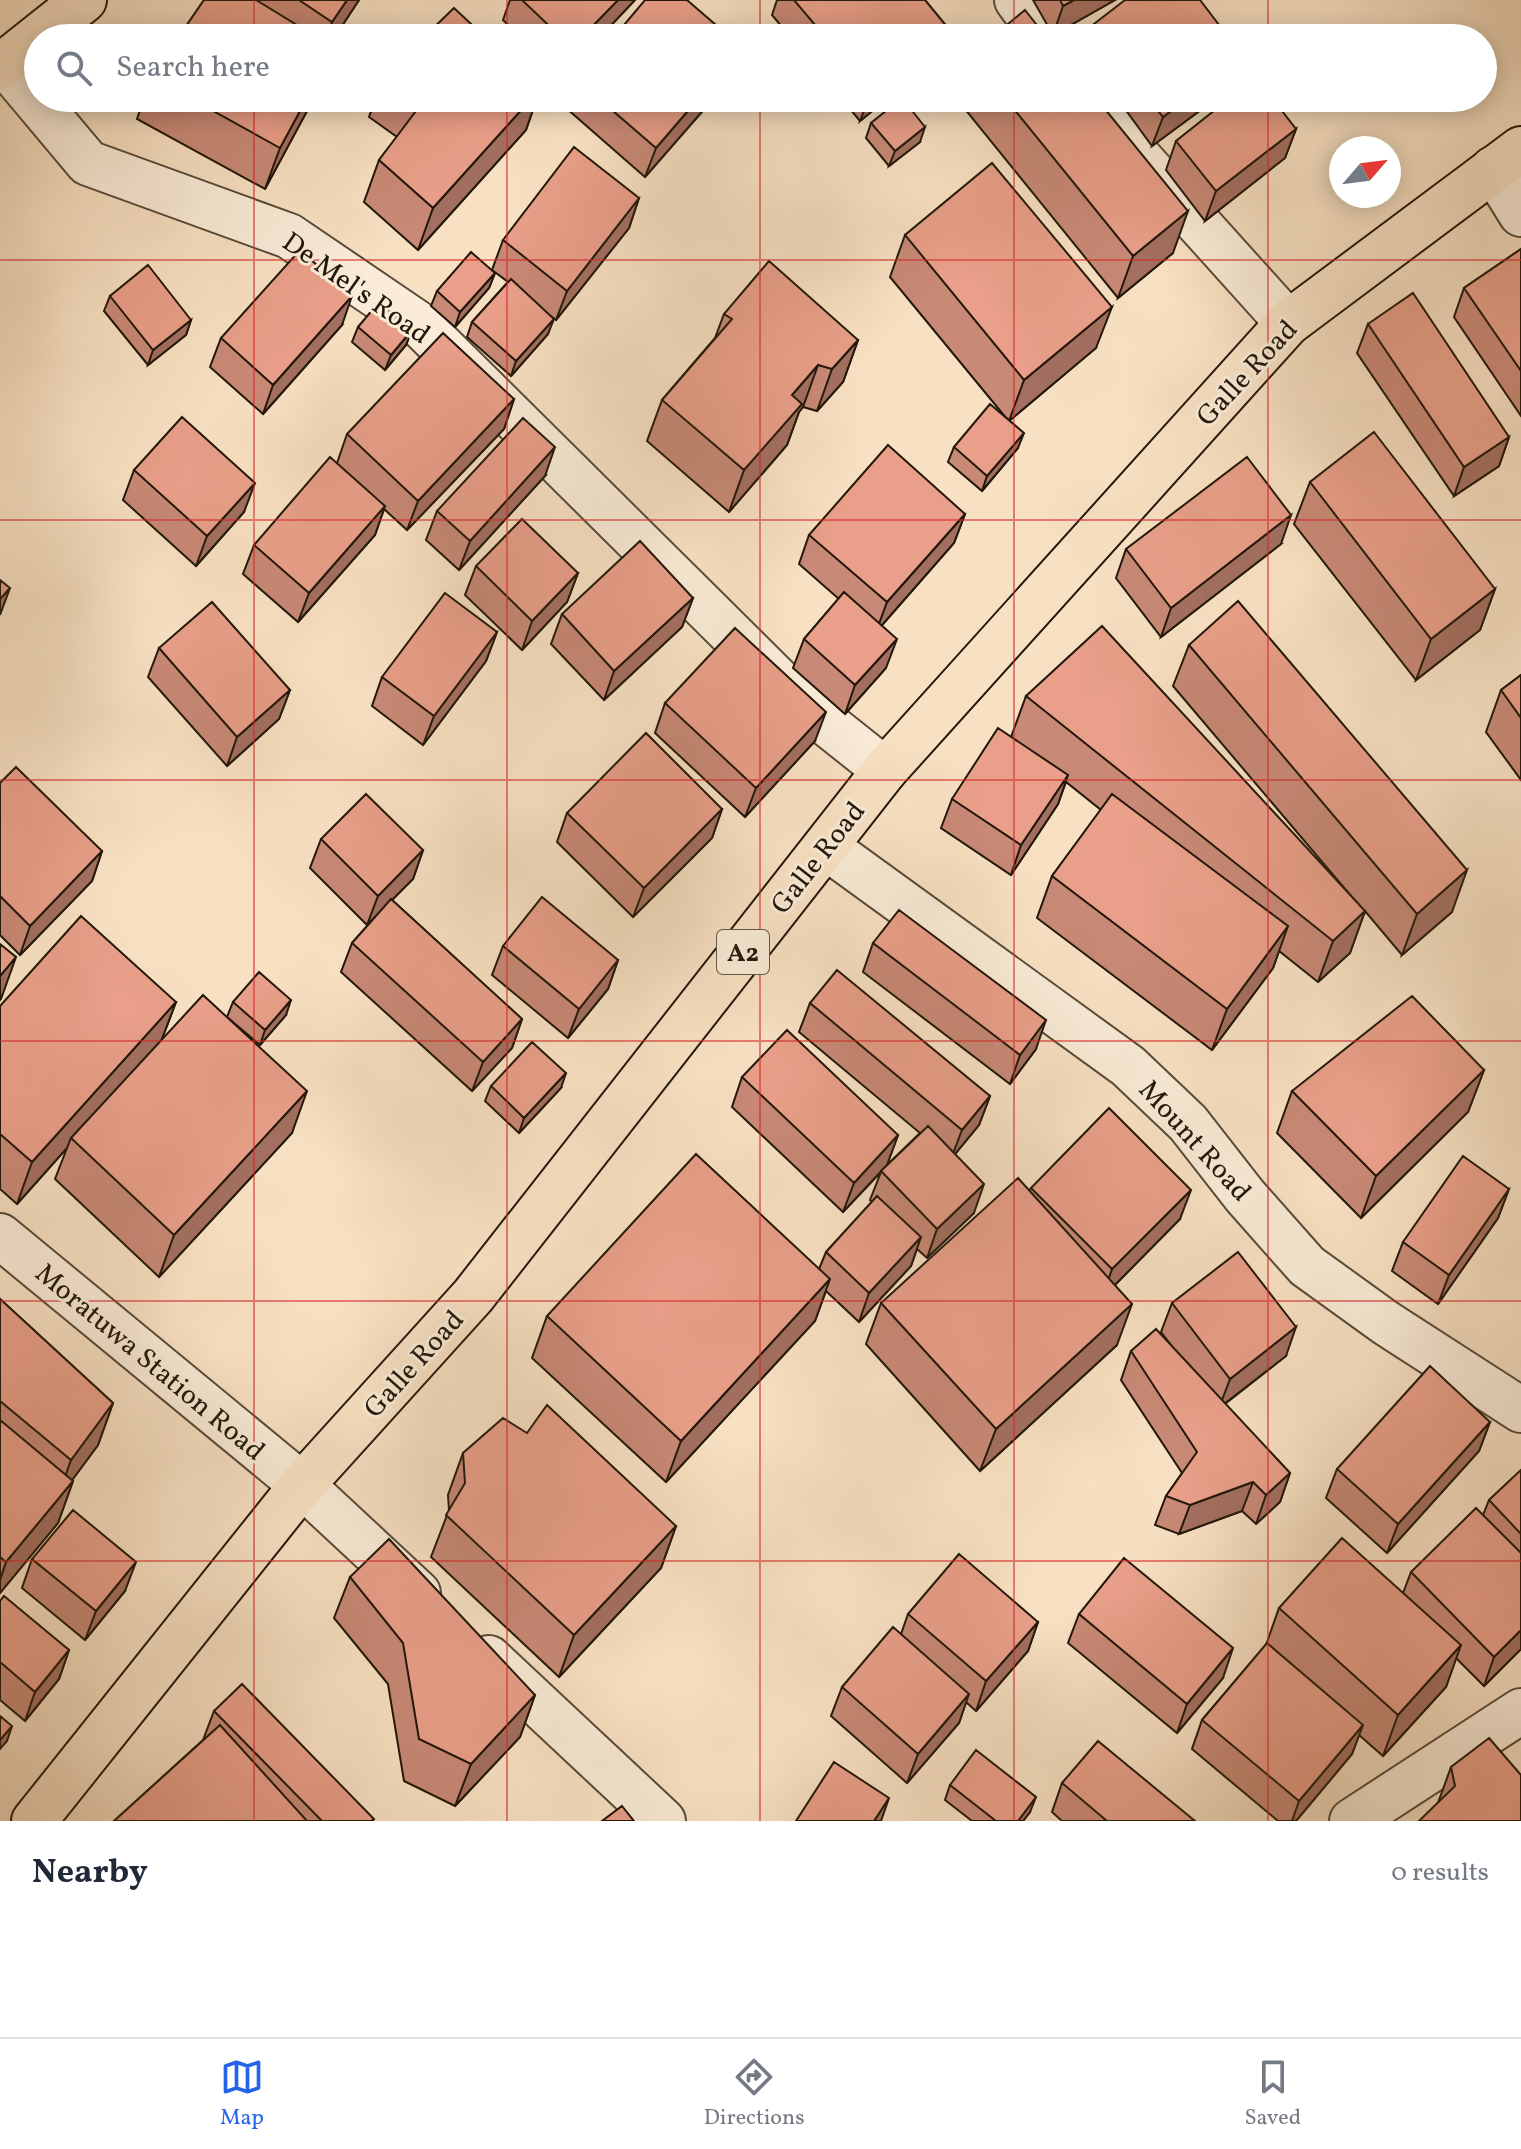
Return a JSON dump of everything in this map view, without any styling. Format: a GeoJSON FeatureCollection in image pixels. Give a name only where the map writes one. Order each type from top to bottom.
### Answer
{"type":"FeatureCollection","features":[{"type":"Feature","properties":{"kind":"main road"},"geometry":{"type":"LineString","coordinates":[[54,24],[84,0]]}},
{"type":"Feature","properties":{"kind":"main road"},"geometry":{"type":"LineString","coordinates":[[2,65],[24,48]]}},
{"type":"Feature","properties":{"kind":"main road","name":"Galle Road"},"geometry":{"type":"LineString","coordinates":[[34,1821],[302,1485],[473,1296],[885,770],[1288,323],[1507,159]]}},
{"type":"Feature","properties":{"kind":"street"},"geometry":{"type":"LineString","coordinates":[[1017,0],[1035,24]]}},
{"type":"Feature","properties":{"kind":"street","name":"De Mel's Road"},"geometry":{"type":"LineString","coordinates":[[2,65],[24,90]]}},
{"type":"Feature","properties":{"kind":"street","name":"De Mel's Road"},"geometry":{"type":"LineString","coordinates":[[43,112],[88,163],[289,236],[420,325],[802,704],[885,770]]}},
{"type":"Feature","properties":{"kind":"street"},"geometry":{"type":"LineString","coordinates":[[1101,112],[1288,323]]}},
{"type":"Feature","properties":{"kind":"street"},"geometry":{"type":"LineString","coordinates":[[1507,159],[1521,214]]}},
{"type":"Feature","properties":{"kind":"street","name":"Mount Road"},"geometry":{"type":"LineString","coordinates":[[826,847],[1128,1066],[1188,1123],[1245,1196],[1307,1266],[1386,1323],[1521,1410]]}},
{"type":"Feature","properties":{"kind":"street","name":"Moratuwa Station Road"},"geometry":{"type":"LineString","coordinates":[[0,1236],[302,1485],[663,1821]]}},
{"type":"Feature","properties":{"kind":"street"},"geometry":{"type":"LineString","coordinates":[[1352,1821],[1521,1711]]}},
{"type":"Feature","properties":{"kind":"building"},"geometry":{"type":"Polygon","coordinates":[[[204,0],[256,0],[295,24],[188,24],[204,0]]]}},
{"type":"Feature","properties":{"kind":"building"},"geometry":{"type":"Polygon","coordinates":[[[299,0],[347,0],[332,22],[299,0]]]}},
{"type":"Feature","properties":{"kind":"building"},"geometry":{"type":"Polygon","coordinates":[[[522,0],[618,0],[595,24],[547,24],[522,0]]]}},
{"type":"Feature","properties":{"kind":"building"},"geometry":{"type":"Polygon","coordinates":[[[645,0],[687,0],[715,24],[625,24],[645,0]]]}},
{"type":"Feature","properties":{"kind":"building"},"geometry":{"type":"Polygon","coordinates":[[[794,0],[925,0],[945,24],[814,24],[794,0]]]}},
{"type":"Feature","properties":{"kind":"building"},"geometry":{"type":"Polygon","coordinates":[[[1060,0],[1074,0],[1063,6],[1060,0]]]}},
{"type":"Feature","properties":{"kind":"building"},"geometry":{"type":"Polygon","coordinates":[[[1125,0],[1200,0],[1218,24],[1094,24],[1125,0]]]}},
{"type":"Feature","properties":{"kind":"building"},"geometry":{"type":"Polygon","coordinates":[[[454,8],[471,24],[437,24],[454,8]]]}},
{"type":"Feature","properties":{"kind":"building"},"geometry":{"type":"Polygon","coordinates":[[[1025,10],[1036,24],[1008,24],[1025,10]]]}},
{"type":"Feature","properties":{"kind":"building"},"geometry":{"type":"Polygon","coordinates":[[[215,112],[299,112],[280,148],[215,112]]]}},
{"type":"Feature","properties":{"kind":"building"},"geometry":{"type":"Polygon","coordinates":[[[415,112],[519,112],[433,208],[379,160],[415,112]]]}},
{"type":"Feature","properties":{"kind":"building"},"geometry":{"type":"Polygon","coordinates":[[[614,112],[687,112],[656,148],[614,112]]]}},
{"type":"Feature","properties":{"kind":"building"},"geometry":{"type":"Polygon","coordinates":[[[885,112],[913,112],[925,127],[895,151],[871,123],[885,112]]]}},
{"type":"Feature","properties":{"kind":"building"},"geometry":{"type":"Polygon","coordinates":[[[1016,112],[1107,112],[1188,211],[1133,256],[1016,112]]]}},
{"type":"Feature","properties":{"kind":"building"},"geometry":{"type":"Polygon","coordinates":[[[1212,112],[1283,112],[1296,129],[1216,191],[1176,141],[1212,112]]]}},
{"type":"Feature","properties":{"kind":"building"},"geometry":{"type":"Polygon","coordinates":[[[574,147],[639,198],[567,291],[503,240],[574,147]]]}},
{"type":"Feature","properties":{"kind":"building"},"geometry":{"type":"Polygon","coordinates":[[[992,163],[1112,307],[1024,380],[905,235],[992,163]]]}},
{"type":"Feature","properties":{"kind":"building"},"geometry":{"type":"Polygon","coordinates":[[[1521,249],[1521,371],[1464,288],[1521,249]]]}},
{"type":"Feature","properties":{"kind":"building"},"geometry":{"type":"Polygon","coordinates":[[[300,250],[352,296],[273,385],[221,338],[300,250]]]}},
{"type":"Feature","properties":{"kind":"building"},"geometry":{"type":"Polygon","coordinates":[[[471,252],[495,273],[460,312],[437,291],[471,252]]]}},
{"type":"Feature","properties":{"kind":"building"},"geometry":{"type":"Polygon","coordinates":[[[769,261],[858,340],[832,369],[818,365],[792,395],[802,404],[744,470],[662,400],[732,319],[724,314],[769,261]]]}},
{"type":"Feature","properties":{"kind":"building"},"geometry":{"type":"Polygon","coordinates":[[[148,265],[191,320],[153,350],[110,296],[148,265]]]}},
{"type":"Feature","properties":{"kind":"building"},"geometry":{"type":"Polygon","coordinates":[[[511,279],[554,319],[516,361],[472,322],[511,279]]]}},
{"type":"Feature","properties":{"kind":"building"},"geometry":{"type":"Polygon","coordinates":[[[1413,293],[1509,437],[1464,467],[1368,324],[1413,293]]]}},
{"type":"Feature","properties":{"kind":"building"},"geometry":{"type":"Polygon","coordinates":[[[379,302],[412,330],[391,355],[358,327],[379,302]]]}},
{"type":"Feature","properties":{"kind":"building"},"geometry":{"type":"Polygon","coordinates":[[[443,333],[514,399],[418,501],[347,434],[443,333]]]}},
{"type":"Feature","properties":{"kind":"building"},"geometry":{"type":"Polygon","coordinates":[[[990,404],[1024,433],[987,476],[954,447],[990,404]]]}},
{"type":"Feature","properties":{"kind":"building"},"geometry":{"type":"Polygon","coordinates":[[[182,417],[255,483],[207,536],[134,470],[182,417]]]}},
{"type":"Feature","properties":{"kind":"building"},"geometry":{"type":"Polygon","coordinates":[[[523,418],[555,447],[470,541],[437,511],[523,418]]]}},
{"type":"Feature","properties":{"kind":"building"},"geometry":{"type":"Polygon","coordinates":[[[1374,432],[1495,589],[1431,639],[1310,482],[1374,432]]]}},
{"type":"Feature","properties":{"kind":"building"},"geometry":{"type":"Polygon","coordinates":[[[888,445],[965,514],[887,602],[809,535],[888,445]]]}},
{"type":"Feature","properties":{"kind":"building"},"geometry":{"type":"Polygon","coordinates":[[[330,457],[385,506],[309,593],[254,545],[330,457]]]}},
{"type":"Feature","properties":{"kind":"building"},"geometry":{"type":"Polygon","coordinates":[[[1247,457],[1291,515],[1171,608],[1126,549],[1247,457]]]}},
{"type":"Feature","properties":{"kind":"building"},"geometry":{"type":"Polygon","coordinates":[[[522,519],[578,573],[532,621],[476,566],[522,519]]]}},
{"type":"Feature","properties":{"kind":"building"},"geometry":{"type":"Polygon","coordinates":[[[640,541],[693,598],[614,671],[562,614],[640,541]]]}},
{"type":"Feature","properties":{"kind":"building"},"geometry":{"type":"Polygon","coordinates":[[[0,580],[10,588],[0,599],[0,580]]]}},
{"type":"Feature","properties":{"kind":"building"},"geometry":{"type":"Polygon","coordinates":[[[844,592],[897,639],[855,685],[804,639],[844,592]]]}},
{"type":"Feature","properties":{"kind":"building"},"geometry":{"type":"Polygon","coordinates":[[[445,593],[497,632],[434,716],[382,677],[445,593]]]}},
{"type":"Feature","properties":{"kind":"building"},"geometry":{"type":"Polygon","coordinates":[[[1238,601],[1467,870],[1417,914],[1189,645],[1238,601]]]}},
{"type":"Feature","properties":{"kind":"building"},"geometry":{"type":"Polygon","coordinates":[[[212,602],[290,690],[237,737],[159,648],[212,602]]]}},
{"type":"Feature","properties":{"kind":"building"},"geometry":{"type":"Polygon","coordinates":[[[1102,626],[1365,911],[1333,941],[1026,696],[1102,626]]]}},
{"type":"Feature","properties":{"kind":"building"},"geometry":{"type":"Polygon","coordinates":[[[735,628],[826,712],[756,788],[665,703],[735,628]]]}},
{"type":"Feature","properties":{"kind":"building"},"geometry":{"type":"Polygon","coordinates":[[[1521,675],[1521,718],[1501,690],[1521,675]]]}},
{"type":"Feature","properties":{"kind":"building"},"geometry":{"type":"Polygon","coordinates":[[[998,728],[1068,775],[1021,845],[952,799],[998,728]]]}},
{"type":"Feature","properties":{"kind":"building"},"geometry":{"type":"Polygon","coordinates":[[[646,733],[722,809],[644,888],[567,813],[646,733]]]}},
{"type":"Feature","properties":{"kind":"building"},"geometry":{"type":"Polygon","coordinates":[[[16,767],[102,851],[30,926],[0,896],[0,783],[16,767]]]}},
{"type":"Feature","properties":{"kind":"building"},"geometry":{"type":"Polygon","coordinates":[[[366,794],[423,850],[378,896],[321,839],[366,794]]]}},
{"type":"Feature","properties":{"kind":"building"},"geometry":{"type":"Polygon","coordinates":[[[1112,794],[1288,926],[1227,1009],[1052,876],[1112,794]]]}},
{"type":"Feature","properties":{"kind":"building"},"geometry":{"type":"Polygon","coordinates":[[[542,897],[618,960],[579,1009],[503,946],[542,897]]]}},
{"type":"Feature","properties":{"kind":"building"},"geometry":{"type":"Polygon","coordinates":[[[391,899],[522,1019],[483,1062],[352,943],[391,899]]]}},
{"type":"Feature","properties":{"kind":"building"},"geometry":{"type":"Polygon","coordinates":[[[899,910],[1046,1020],[1020,1055],[873,943],[899,910]]]}},
{"type":"Feature","properties":{"kind":"building"},"geometry":{"type":"Polygon","coordinates":[[[81,916],[176,1002],[32,1162],[0,1134],[0,1006],[81,916]]]}},
{"type":"Feature","properties":{"kind":"building"},"geometry":{"type":"Polygon","coordinates":[[[0,944],[16,957],[0,976],[0,944]]]}},
{"type":"Feature","properties":{"kind":"building"},"geometry":{"type":"Polygon","coordinates":[[[837,970],[990,1096],[962,1130],[810,1003],[837,970]]]}},
{"type":"Feature","properties":{"kind":"building"},"geometry":{"type":"Polygon","coordinates":[[[259,972],[291,1000],[265,1030],[233,1002],[259,972]]]}},
{"type":"Feature","properties":{"kind":"building"},"geometry":{"type":"Polygon","coordinates":[[[203,995],[307,1091],[174,1235],[71,1138],[203,995]]]}},
{"type":"Feature","properties":{"kind":"building"},"geometry":{"type":"Polygon","coordinates":[[[1412,996],[1484,1070],[1376,1176],[1292,1091],[1412,996]]]}},
{"type":"Feature","properties":{"kind":"building"},"geometry":{"type":"Polygon","coordinates":[[[787,1030],[898,1135],[854,1183],[742,1077],[787,1030]]]}},
{"type":"Feature","properties":{"kind":"building"},"geometry":{"type":"Polygon","coordinates":[[[532,1042],[566,1073],[524,1118],[491,1086],[532,1042]]]}},
{"type":"Feature","properties":{"kind":"building"},"geometry":{"type":"Polygon","coordinates":[[[1109,1108],[1191,1190],[1112,1269],[1031,1188],[1109,1108]]]}},
{"type":"Feature","properties":{"kind":"building"},"geometry":{"type":"Polygon","coordinates":[[[928,1126],[984,1184],[937,1229],[881,1171],[928,1126]]]}},
{"type":"Feature","properties":{"kind":"building"},"geometry":{"type":"Polygon","coordinates":[[[696,1154],[830,1279],[681,1441],[547,1316],[696,1154]]]}},
{"type":"Feature","properties":{"kind":"building"},"geometry":{"type":"Polygon","coordinates":[[[1463,1156],[1509,1189],[1449,1275],[1403,1242],[1463,1156]]]}},
{"type":"Feature","properties":{"kind":"building"},"geometry":{"type":"Polygon","coordinates":[[[1018,1178],[1132,1304],[996,1429],[881,1303],[1018,1178]]]}},
{"type":"Feature","properties":{"kind":"building"},"geometry":{"type":"Polygon","coordinates":[[[877,1196],[921,1237],[869,1293],[826,1252],[877,1196]]]}},
{"type":"Feature","properties":{"kind":"building"},"geometry":{"type":"Polygon","coordinates":[[[1238,1252],[1296,1327],[1230,1379],[1172,1303],[1238,1252]]]}},
{"type":"Feature","properties":{"kind":"building"},"geometry":{"type":"Polygon","coordinates":[[[0,1299],[113,1403],[71,1460],[0,1401],[0,1299]]]}},
{"type":"Feature","properties":{"kind":"building"},"geometry":{"type":"Polygon","coordinates":[[[1156,1329],[1290,1473],[1266,1495],[1253,1482],[1190,1505],[1166,1496],[1197,1452],[1131,1351],[1156,1329]]]}},
{"type":"Feature","properties":{"kind":"building"},"geometry":{"type":"Polygon","coordinates":[[[1430,1366],[1490,1422],[1398,1524],[1337,1469],[1430,1366]]]}},
{"type":"Feature","properties":{"kind":"building"},"geometry":{"type":"Polygon","coordinates":[[[547,1405],[676,1526],[574,1635],[446,1515],[465,1483],[463,1453],[503,1418],[527,1433],[547,1405]]]}},
{"type":"Feature","properties":{"kind":"building"},"geometry":{"type":"Polygon","coordinates":[[[0,1420],[73,1481],[6,1562],[0,1557],[0,1420]]]}},
{"type":"Feature","properties":{"kind":"building"},"geometry":{"type":"Polygon","coordinates":[[[1521,1470],[1521,1534],[1489,1500],[1521,1470]]]}},
{"type":"Feature","properties":{"kind":"building"},"geometry":{"type":"Polygon","coordinates":[[[1476,1508],[1521,1553],[1521,1630],[1494,1657],[1411,1572],[1476,1508]]]}},
{"type":"Feature","properties":{"kind":"building"},"geometry":{"type":"Polygon","coordinates":[[[73,1510],[136,1562],[96,1611],[32,1559],[73,1510]]]}},
{"type":"Feature","properties":{"kind":"building"},"geometry":{"type":"Polygon","coordinates":[[[1342,1538],[1461,1645],[1398,1715],[1279,1608],[1342,1538]]]}},
{"type":"Feature","properties":{"kind":"building"},"geometry":{"type":"Polygon","coordinates":[[[389,1539],[535,1695],[471,1764],[419,1739],[403,1643],[350,1577],[389,1539]]]}},
{"type":"Feature","properties":{"kind":"building"},"geometry":{"type":"Polygon","coordinates":[[[959,1554],[1038,1622],[986,1681],[908,1614],[959,1554]]]}},
{"type":"Feature","properties":{"kind":"building"},"geometry":{"type":"Polygon","coordinates":[[[1124,1558],[1233,1648],[1187,1704],[1079,1614],[1124,1558]]]}},
{"type":"Feature","properties":{"kind":"building"},"geometry":{"type":"Polygon","coordinates":[[[4,1596],[69,1650],[35,1692],[0,1662],[0,1601],[4,1596]]]}},
{"type":"Feature","properties":{"kind":"building"},"geometry":{"type":"Polygon","coordinates":[[[893,1627],[969,1694],[918,1754],[842,1687],[893,1627]]]}},
{"type":"Feature","properties":{"kind":"building"},"geometry":{"type":"Polygon","coordinates":[[[1267,1643],[1363,1725],[1299,1801],[1202,1720],[1267,1643]]]}},
{"type":"Feature","properties":{"kind":"building"},"geometry":{"type":"Polygon","coordinates":[[[242,1684],[374,1819],[322,1821],[214,1711],[242,1684]]]}},
{"type":"Feature","properties":{"kind":"building"},"geometry":{"type":"Polygon","coordinates":[[[0,1716],[12,1726],[0,1740],[0,1716]]]}},
{"type":"Feature","properties":{"kind":"building"},"geometry":{"type":"Polygon","coordinates":[[[220,1725],[307,1821],[114,1821],[220,1725]]]}},
{"type":"Feature","properties":{"kind":"building"},"geometry":{"type":"Polygon","coordinates":[[[1489,1738],[1521,1775],[1521,1821],[1419,1821],[1455,1786],[1451,1767],[1489,1738]]]}},
{"type":"Feature","properties":{"kind":"building"},"geometry":{"type":"Polygon","coordinates":[[[1098,1741],[1195,1821],[1107,1821],[1062,1783],[1098,1741]]]}},
{"type":"Feature","properties":{"kind":"building"},"geometry":{"type":"Polygon","coordinates":[[[976,1750],[1036,1797],[1018,1821],[996,1821],[950,1785],[976,1750]]]}},
{"type":"Feature","properties":{"kind":"building"},"geometry":{"type":"Polygon","coordinates":[[[834,1762],[889,1798],[874,1821],[796,1821],[834,1762]]]}},
{"type":"Feature","properties":{"kind":"building"},"geometry":{"type":"Polygon","coordinates":[[[622,1806],[634,1821],[602,1821],[622,1806]]]}}]}
